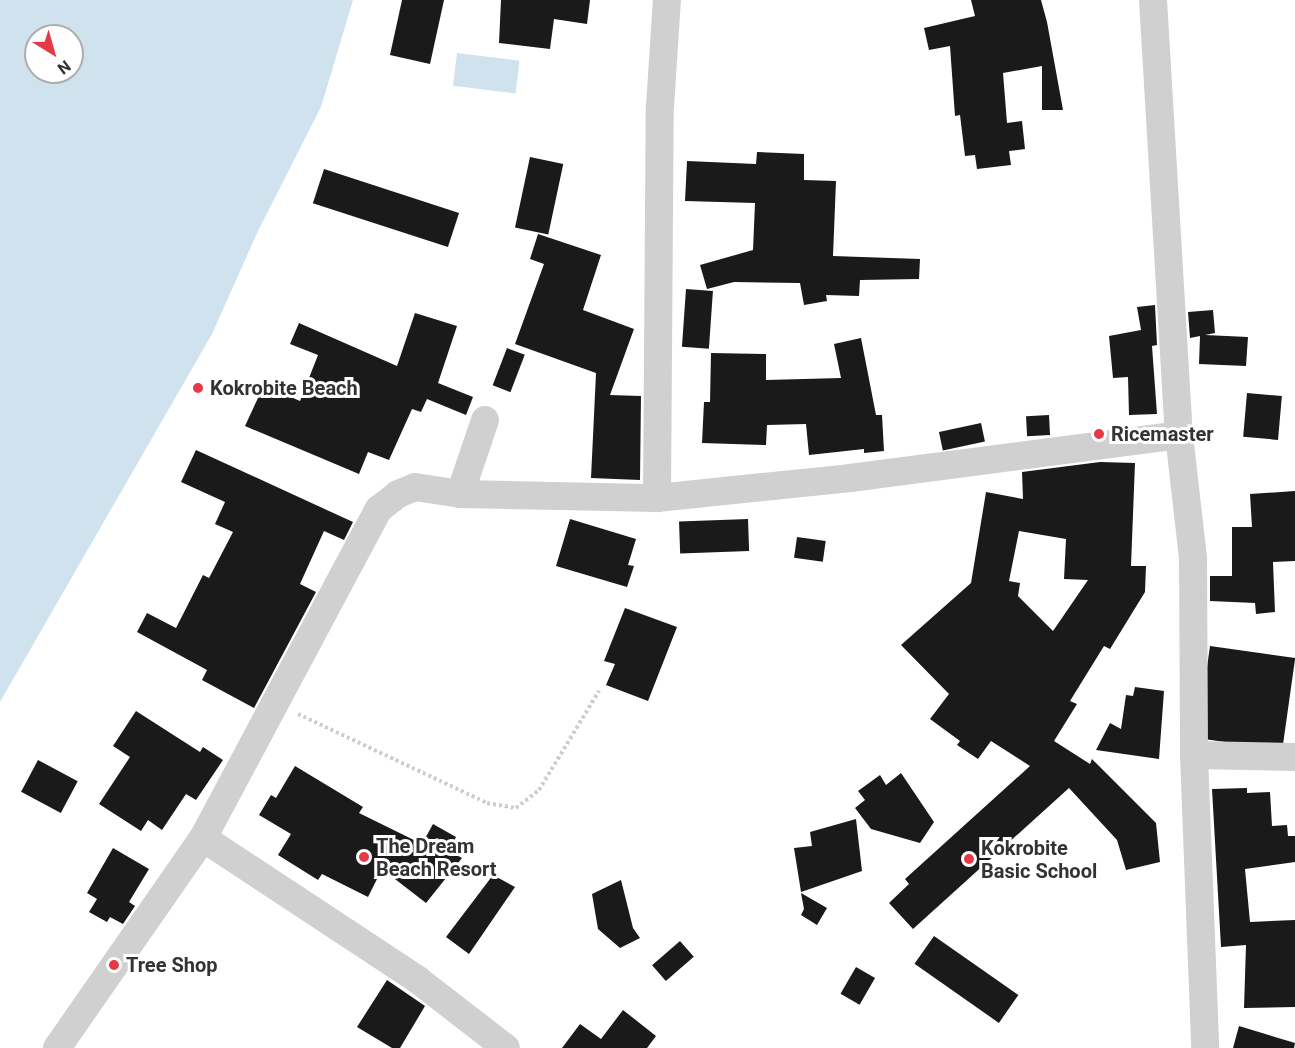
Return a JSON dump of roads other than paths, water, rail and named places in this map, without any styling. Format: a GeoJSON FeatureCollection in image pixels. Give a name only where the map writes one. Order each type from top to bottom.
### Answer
{"type":"FeatureCollection","features":[{"type":"Feature","properties":{"kind":"street"},"geometry":{"type":"LineString","coordinates":[[657,498],[660,107],[667,0]]}},
{"type":"Feature","properties":{"kind":"street"},"geometry":{"type":"LineString","coordinates":[[1153,0],[1179,435],[1192,558],[1194,755],[1205,1048]]}},
{"type":"Feature","properties":{"kind":"street"},"geometry":{"type":"LineString","coordinates":[[460,494],[485,420]]}},
{"type":"Feature","properties":{"kind":"street"},"geometry":{"type":"LineString","coordinates":[[57,1048],[203,838],[379,509],[398,494],[415,487],[460,494],[657,498],[850,478],[1179,435]]}},
{"type":"Feature","properties":{"kind":"street"},"geometry":{"type":"LineString","coordinates":[[1194,755],[1295,757]]}},
{"type":"Feature","properties":{"kind":"street"},"geometry":{"type":"LineString","coordinates":[[203,838],[418,980],[506,1048]]}},
{"type":"Feature","properties":{"kind":"water"},"geometry":{"type":"Polygon","coordinates":[[[0,0],[353,0],[321,107],[258,231],[212,334],[0,702],[0,0]]]}},
{"type":"Feature","properties":{"kind":"water"},"geometry":{"type":"Polygon","coordinates":[[[457,53],[520,61],[516,93],[453,86],[457,53]]]}},
{"type":"Feature","properties":{"kind":"place","name":"Kokrobite Beach"},"geometry":{"type":"Point","coordinates":[198,388]}},
{"type":"Feature","properties":{"kind":"place","name":"Ricemaster"},"geometry":{"type":"Point","coordinates":[1099,434]}},
{"type":"Feature","properties":{"kind":"place","name":"The Dream Beach Resort"},"geometry":{"type":"Point","coordinates":[364,857]}},
{"type":"Feature","properties":{"kind":"place","name":"Kokrobite Basic School"},"geometry":{"type":"Point","coordinates":[969,859]}},
{"type":"Feature","properties":{"kind":"place","name":"Tree Shop"},"geometry":{"type":"Point","coordinates":[114,965]}}]}
